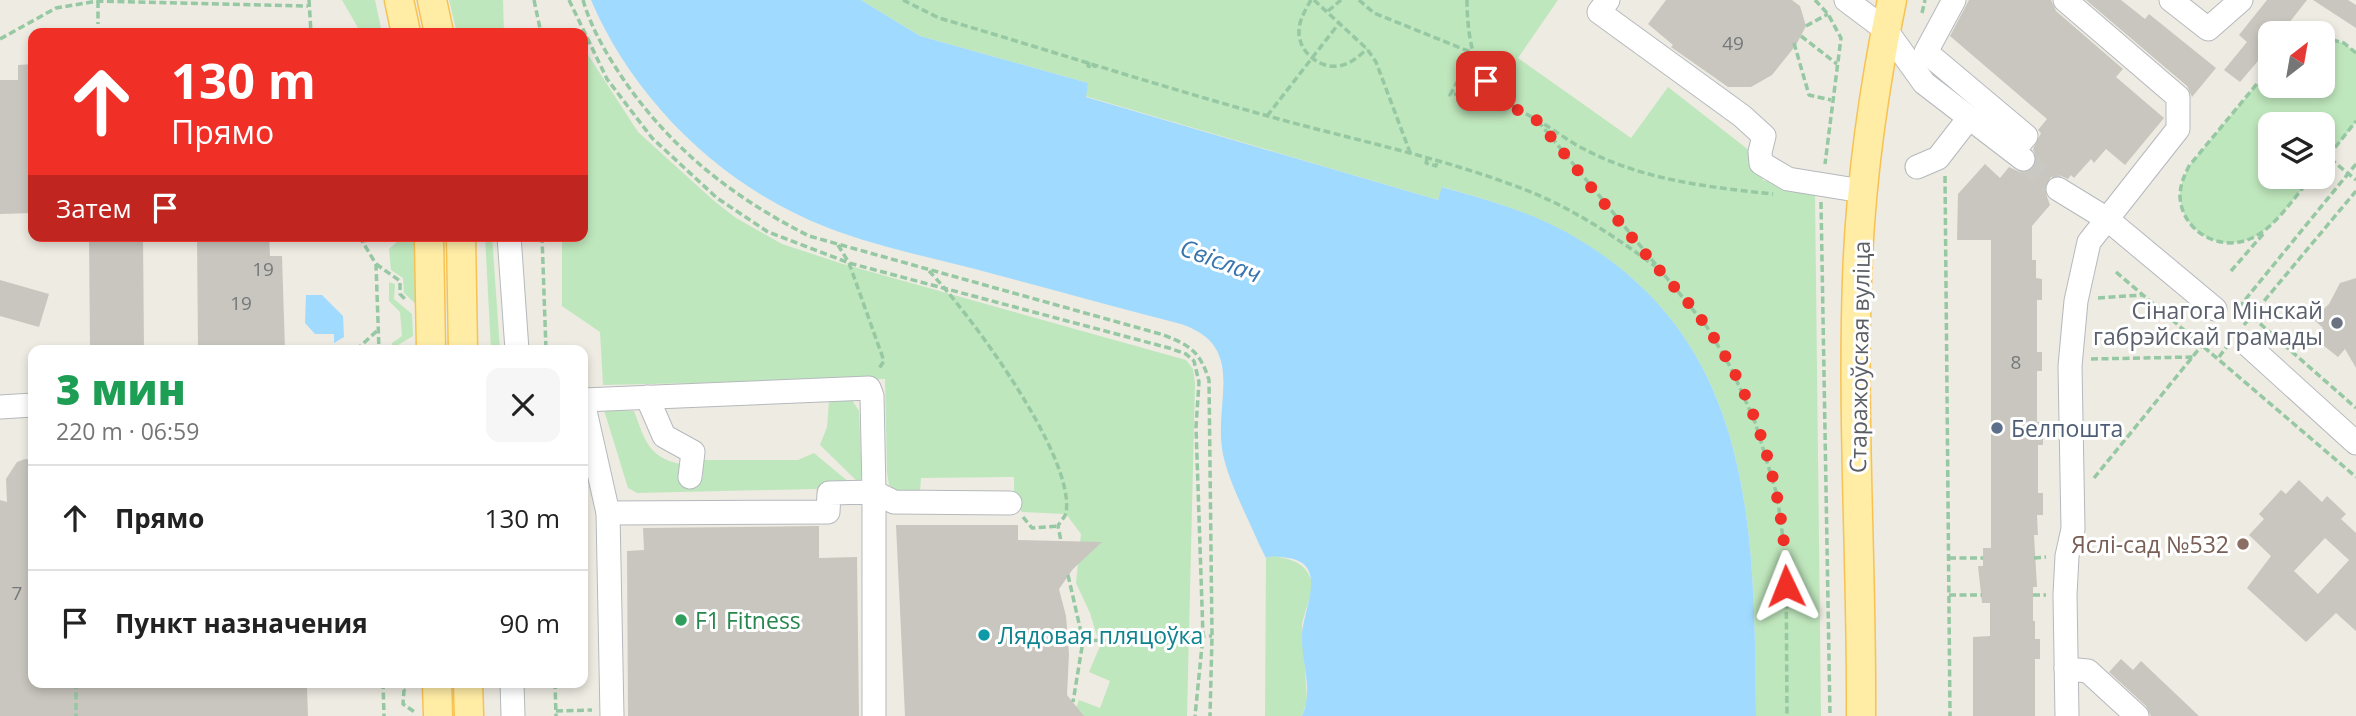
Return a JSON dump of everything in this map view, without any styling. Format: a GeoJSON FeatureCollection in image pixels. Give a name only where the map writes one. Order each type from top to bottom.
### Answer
{"type":"FeatureCollection","features":[{"type":"Feature","properties":{"kind":"main road"},"geometry":{"type":"LineString","coordinates":[[399,0],[405,28]]}},
{"type":"Feature","properties":{"kind":"main road"},"geometry":{"type":"LineString","coordinates":[[432,0],[438,28]]}},
{"type":"Feature","properties":{"kind":"main road","name":"Старажоўская вуліца"},"geometry":{"type":"LineString","coordinates":[[1861,716],[1855,364],[1862,191],[1892,0]]}},
{"type":"Feature","properties":{"kind":"main road"},"geometry":{"type":"LineString","coordinates":[[429,242],[431,345]]}},
{"type":"Feature","properties":{"kind":"main road"},"geometry":{"type":"LineString","coordinates":[[461,242],[463,345]]}},
{"type":"Feature","properties":{"kind":"main road"},"geometry":{"type":"LineString","coordinates":[[425,713],[435,688]]}},
{"type":"Feature","properties":{"kind":"main road"},"geometry":{"type":"LineString","coordinates":[[468,688],[468,716]]}},
{"type":"Feature","properties":{"kind":"street"},"geometry":{"type":"LineString","coordinates":[[1608,0],[1599,12],[1764,135],[1760,152],[1761,163],[1788,179],[1862,191]]}},
{"type":"Feature","properties":{"kind":"street"},"geometry":{"type":"LineString","coordinates":[[1837,7],[1886,30],[1924,83],[2018,155],[2026,136],[1926,52],[1954,0]]}},
{"type":"Feature","properties":{"kind":"street"},"geometry":{"type":"LineString","coordinates":[[2065,0],[2178,97],[2178,129],[2089,242],[2076,301],[2070,366],[2073,529],[2067,556],[2065,595],[2067,716]]}},
{"type":"Feature","properties":{"kind":"street"},"geometry":{"type":"LineString","coordinates":[[2171,0],[2208,29],[2241,0]]}},
{"type":"Feature","properties":{"kind":"street"},"geometry":{"type":"LineString","coordinates":[[1917,167],[1938,158],[1969,118]]}},
{"type":"Feature","properties":{"kind":"street"},"geometry":{"type":"LineString","coordinates":[[2059,189],[2107,219],[2215,309]]}},
{"type":"Feature","properties":{"kind":"street"},"geometry":{"type":"LineString","coordinates":[[509,242],[517,345]]}},
{"type":"Feature","properties":{"kind":"street"},"geometry":{"type":"LineString","coordinates":[[2249,346],[2356,443]]}},
{"type":"Feature","properties":{"kind":"street"},"geometry":{"type":"LineString","coordinates":[[588,401],[869,388],[872,396],[874,492],[874,716]]}},
{"type":"Feature","properties":{"kind":"street"},"geometry":{"type":"LineString","coordinates":[[646,397],[664,436],[693,452],[690,477]]}},
{"type":"Feature","properties":{"kind":"street"},"geometry":{"type":"LineString","coordinates":[[0,407],[28,405]]}},
{"type":"Feature","properties":{"kind":"street"},"geometry":{"type":"LineString","coordinates":[[588,423],[608,513],[612,712]]}},
{"type":"Feature","properties":{"kind":"street"},"geometry":{"type":"LineString","coordinates":[[608,513],[828,512],[829,493],[874,492],[894,502],[1010,503]]}},
{"type":"Feature","properties":{"kind":"street"},"geometry":{"type":"LineString","coordinates":[[2066,669],[2088,671],[2137,716]]}},
{"type":"Feature","properties":{"kind":"street"},"geometry":{"type":"LineString","coordinates":[[512,688],[513,716]]}},
{"type":"Feature","properties":{"kind":"path"},"geometry":{"type":"LineString","coordinates":[[534,0],[540,28]]}},
{"type":"Feature","properties":{"kind":"path"},"geometry":{"type":"LineString","coordinates":[[569,0],[582,28]]}},
{"type":"Feature","properties":{"kind":"path"},"geometry":{"type":"LineString","coordinates":[[583,0],[609,60],[648,113],[688,156],[728,189],[765,214],[808,236],[837,245],[1164,335],[1188,345],[1203,362],[1209,380],[1212,636],[1210,716]]}},
{"type":"Feature","properties":{"kind":"path"},"geometry":{"type":"LineString","coordinates":[[904,0],[939,18],[1267,116],[1523,188],[1611,234],[1655,266]]}},
{"type":"Feature","properties":{"kind":"path"},"geometry":{"type":"LineString","coordinates":[[1367,49],[1355,60],[1340,66],[1312,60],[1302,44],[1299,30],[1313,0],[1367,49],[1383,78],[1412,155]]}},
{"type":"Feature","properties":{"kind":"path"},"geometry":{"type":"LineString","coordinates":[[1328,11],[1341,0]]}},
{"type":"Feature","properties":{"kind":"path"},"geometry":{"type":"LineString","coordinates":[[1359,0],[1374,13],[1474,53]]}},
{"type":"Feature","properties":{"kind":"path"},"geometry":{"type":"LineString","coordinates":[[1467,0],[1474,53],[1480,71],[1493,89],[1512,107],[1582,148],[1625,167],[1685,184],[1780,195]]}},
{"type":"Feature","properties":{"kind":"path"},"geometry":{"type":"LineString","coordinates":[[1815,0],[1837,7]]}},
{"type":"Feature","properties":{"kind":"path"},"geometry":{"type":"LineString","coordinates":[[98,1],[98,24]]}},
{"type":"Feature","properties":{"kind":"path"},"geometry":{"type":"LineString","coordinates":[[0,40],[56,8],[98,1],[308,3],[310,28]]}},
{"type":"Feature","properties":{"kind":"path"},"geometry":{"type":"LineString","coordinates":[[1829,716],[1821,214],[1831,100],[1841,38],[1837,7]]}},
{"type":"Feature","properties":{"kind":"path"},"geometry":{"type":"LineString","coordinates":[[1806,26],[1837,7]]}},
{"type":"Feature","properties":{"kind":"path"},"geometry":{"type":"LineString","coordinates":[[1267,116],[1340,22]]}},
{"type":"Feature","properties":{"kind":"path"},"geometry":{"type":"LineString","coordinates":[[1801,36],[1837,64]]}},
{"type":"Feature","properties":{"kind":"path"},"geometry":{"type":"LineString","coordinates":[[588,40],[607,79],[652,138],[690,175],[743,218],[768,232],[797,246],[849,263],[1168,348],[1186,354],[1194,361],[1199,382],[1196,427],[1203,636],[1195,716]]}},
{"type":"Feature","properties":{"kind":"path"},"geometry":{"type":"LineString","coordinates":[[2335,41],[2344,43],[2356,53]]}},
{"type":"Feature","properties":{"kind":"path"},"geometry":{"type":"LineString","coordinates":[[1794,43],[1809,95],[1831,100]]}},
{"type":"Feature","properties":{"kind":"path"},"geometry":{"type":"LineString","coordinates":[[1474,53],[1450,95],[1493,89]]}},
{"type":"Feature","properties":{"kind":"path"},"geometry":{"type":"LineString","coordinates":[[2258,83],[2189,166],[2182,181],[2180,197],[2184,213],[2193,227],[2206,237],[2221,243],[2245,241],[2269,226]]}},
{"type":"Feature","properties":{"kind":"path"},"geometry":{"type":"LineString","coordinates":[[1538,121],[1707,327],[1731,368],[1759,434],[1777,495],[1786,560],[1787,716]]}},
{"type":"Feature","properties":{"kind":"path"},"geometry":{"type":"LineString","coordinates":[[2335,148],[2355,123]]}},
{"type":"Feature","properties":{"kind":"path"},"geometry":{"type":"LineString","coordinates":[[2335,163],[2356,180]]}},
{"type":"Feature","properties":{"kind":"path"},"geometry":{"type":"LineString","coordinates":[[2356,164],[2241,306],[2356,408]]}},
{"type":"Feature","properties":{"kind":"path"},"geometry":{"type":"LineString","coordinates":[[1945,172],[1950,716]]}},
{"type":"Feature","properties":{"kind":"path"},"geometry":{"type":"LineString","coordinates":[[2231,271],[2301,189]]}},
{"type":"Feature","properties":{"kind":"path"},"geometry":{"type":"LineString","coordinates":[[2259,309],[2356,191]]}},
{"type":"Feature","properties":{"kind":"path"},"geometry":{"type":"LineString","coordinates":[[364,242],[376,264],[400,281],[400,294],[408,303]]}},
{"type":"Feature","properties":{"kind":"path"},"geometry":{"type":"LineString","coordinates":[[542,242],[547,345]]}},
{"type":"Feature","properties":{"kind":"path"},"geometry":{"type":"LineString","coordinates":[[837,245],[849,263],[884,361],[869,388]]}},
{"type":"Feature","properties":{"kind":"path"},"geometry":{"type":"LineString","coordinates":[[376,264],[379,345]]}},
{"type":"Feature","properties":{"kind":"path"},"geometry":{"type":"LineString","coordinates":[[928,270],[945,287],[1010,373],[1046,440],[1064,482],[1066,514],[1058,526],[1061,541]]}},
{"type":"Feature","properties":{"kind":"path"},"geometry":{"type":"LineString","coordinates":[[2116,272],[2356,477]]}},
{"type":"Feature","properties":{"kind":"path"},"geometry":{"type":"LineString","coordinates":[[2092,303],[2100,297],[2144,295]]}},
{"type":"Feature","properties":{"kind":"path"},"geometry":{"type":"LineString","coordinates":[[361,345],[379,329]]}},
{"type":"Feature","properties":{"kind":"path"},"geometry":{"type":"LineString","coordinates":[[2072,505],[2203,344]]}},
{"type":"Feature","properties":{"kind":"path"},"geometry":{"type":"LineString","coordinates":[[2083,359],[2193,357]]}},
{"type":"Feature","properties":{"kind":"path"},"geometry":{"type":"LineString","coordinates":[[1010,503],[1031,528],[1058,526]]}},
{"type":"Feature","properties":{"kind":"path"},"geometry":{"type":"LineString","coordinates":[[1949,558],[1983,558]]}},
{"type":"Feature","properties":{"kind":"path"},"geometry":{"type":"LineString","coordinates":[[1068,575],[1083,641],[1073,702]]}},
{"type":"Feature","properties":{"kind":"path"},"geometry":{"type":"LineString","coordinates":[[1949,594],[1982,595]]}},
{"type":"Feature","properties":{"kind":"path"},"geometry":{"type":"LineString","coordinates":[[1083,641],[1212,636]]}},
{"type":"Feature","properties":{"kind":"path"},"geometry":{"type":"LineString","coordinates":[[76,688],[76,716]]}},
{"type":"Feature","properties":{"kind":"path"},"geometry":{"type":"LineString","coordinates":[[383,688],[384,716]]}},
{"type":"Feature","properties":{"kind":"path"},"geometry":{"type":"LineString","coordinates":[[402,688],[403,704],[425,713]]}},
{"type":"Feature","properties":{"kind":"path"},"geometry":{"type":"LineString","coordinates":[[555,688],[556,714],[612,712]]}},
{"type":"Feature","properties":{"kind":"green space"},"geometry":{"type":"Polygon","coordinates":[[[342,0],[375,0],[381,28],[358,28],[342,0]]]}},
{"type":"Feature","properties":{"kind":"green space"},"geometry":{"type":"Polygon","coordinates":[[[449,0],[503,0],[504,28],[456,28],[449,0]]]}},
{"type":"Feature","properties":{"kind":"green space"},"geometry":{"type":"Polygon","coordinates":[[[861,0],[1558,0],[1518,58],[1631,138],[1668,87],[1750,151],[1763,180],[1815,194],[1821,716],[1756,716],[1752,575],[1745,507],[1732,443],[1709,382],[1676,326],[1629,276],[1567,233],[1506,206],[1443,187],[1438,200],[1085,96],[1088,83],[920,36],[861,0]]]}},
{"type":"Feature","properties":{"kind":"green space"},"geometry":{"type":"Polygon","coordinates":[[[2335,41],[2344,43],[2356,53],[2356,121],[2335,148],[2335,112],[2258,112],[2258,189],[2302,189],[2277,219],[2261,233],[2240,242],[2228,243],[2216,241],[2195,229],[2182,209],[2180,197],[2189,166],[2258,83],[2258,98],[2335,98],[2335,41]]]}},
{"type":"Feature","properties":{"kind":"green space"},"geometry":{"type":"Polygon","coordinates":[[[588,55],[638,132],[736,218],[782,244],[843,264],[1186,360],[1193,369],[1195,383],[1187,716],[1073,716],[1079,700],[1100,708],[1110,681],[1089,672],[1100,646],[1090,613],[1076,583],[1081,534],[1066,514],[1022,512],[1014,499],[1014,477],[921,478],[920,492],[900,494],[889,485],[887,472],[885,379],[603,385],[600,332],[562,306],[562,242],[588,242],[588,55]]]}},
{"type":"Feature","properties":{"kind":"green space"},"geometry":{"type":"Polygon","coordinates":[[[397,242],[415,244],[417,305],[404,293],[403,278],[391,270],[389,249],[397,242]]]}},
{"type":"Feature","properties":{"kind":"green space"},"geometry":{"type":"Polygon","coordinates":[[[485,242],[492,242],[500,345],[491,345],[485,242]]]}},
{"type":"Feature","properties":{"kind":"green space"},"geometry":{"type":"Polygon","coordinates":[[[389,282],[395,284],[394,299],[412,314],[413,336],[398,345],[392,343],[402,336],[400,312],[389,301],[389,282]]]}},
{"type":"Feature","properties":{"kind":"green space"},"geometry":{"type":"Polygon","coordinates":[[[835,398],[852,400],[859,411],[862,478],[858,482],[820,445],[827,427],[829,402],[835,398]]]}},
{"type":"Feature","properties":{"kind":"green space"},"geometry":{"type":"Polygon","coordinates":[[[604,410],[634,411],[641,431],[654,452],[680,464],[690,477],[703,477],[703,460],[798,460],[814,453],[856,488],[637,493],[628,488],[604,410]]]}},
{"type":"Feature","properties":{"kind":"green space"},"geometry":{"type":"Polygon","coordinates":[[[1272,556],[1299,563],[1311,578],[1313,586],[1302,623],[1307,701],[1302,716],[1265,716],[1266,558],[1272,556]]]}},
{"type":"Feature","properties":{"kind":"water","name":"Свіслач"},"geometry":{"type":"Polygon","coordinates":[[[591,0],[861,0],[920,36],[1088,83],[1086,97],[1438,200],[1442,187],[1521,212],[1566,232],[1629,275],[1676,325],[1709,381],[1732,442],[1745,507],[1752,575],[1756,716],[1302,716],[1307,687],[1302,636],[1311,579],[1308,569],[1301,562],[1280,557],[1266,558],[1238,496],[1222,448],[1223,376],[1221,360],[1214,346],[1201,334],[1181,324],[881,245],[844,234],[788,210],[752,189],[718,164],[657,106],[609,37],[591,0]]]}},
{"type":"Feature","properties":{"kind":"water"},"geometry":{"type":"Polygon","coordinates":[[[306,295],[322,295],[343,316],[344,337],[334,343],[334,334],[315,334],[305,323],[306,295]]]}},
{"type":"Feature","properties":{"kind":"building"},"geometry":{"type":"Polygon","coordinates":[[[1666,0],[1792,0],[1800,6],[1806,26],[1796,45],[1772,75],[1751,87],[1728,87],[1671,47],[1673,45],[1648,24],[1666,0]]]}},
{"type":"Feature","properties":{"kind":"building"},"geometry":{"type":"Polygon","coordinates":[[[1969,0],[2051,0],[2056,11],[2123,69],[2116,77],[2164,118],[2125,165],[2106,149],[2094,163],[2091,159],[2074,178],[2071,175],[2068,179],[2059,175],[2051,177],[2044,188],[2050,205],[2032,226],[2032,260],[2036,260],[2036,278],[2042,279],[2042,300],[2037,300],[2037,352],[2042,352],[2042,371],[2037,371],[2037,422],[2043,422],[2043,445],[2038,445],[2038,493],[2043,493],[2043,515],[2037,515],[2038,535],[2034,535],[2037,587],[2033,587],[2033,621],[2035,639],[2040,639],[2040,659],[2035,659],[2035,716],[1973,716],[1973,637],[1990,636],[1990,603],[1982,603],[1978,566],[1983,566],[1983,548],[1991,548],[1991,240],[1957,240],[1958,194],[1985,164],[2000,178],[2009,167],[2022,173],[2034,168],[2037,160],[2033,149],[2041,133],[2038,130],[2047,119],[1950,36],[1969,0]]]}},
{"type":"Feature","properties":{"kind":"building"},"geometry":{"type":"Polygon","coordinates":[[[2086,0],[2121,0],[2145,19],[2149,14],[2216,68],[2192,97],[2187,86],[2086,0]]]}},
{"type":"Feature","properties":{"kind":"building"},"geometry":{"type":"Polygon","coordinates":[[[2267,0],[2307,0],[2290,21],[2258,21],[2258,61],[2240,82],[2224,70],[2247,42],[2239,35],[2267,0]]]}},
{"type":"Feature","properties":{"kind":"building"},"geometry":{"type":"Polygon","coordinates":[[[2313,0],[2348,0],[2356,5],[2356,28],[2313,0]]]}},
{"type":"Feature","properties":{"kind":"building"},"geometry":{"type":"Polygon","coordinates":[[[28,64],[28,213],[0,214],[0,80],[18,80],[18,65],[28,64]]]}},
{"type":"Feature","properties":{"kind":"building"},"geometry":{"type":"Polygon","coordinates":[[[89,242],[143,242],[144,345],[90,345],[89,242]]]}},
{"type":"Feature","properties":{"kind":"building"},"geometry":{"type":"Polygon","coordinates":[[[197,242],[269,242],[270,256],[282,256],[285,345],[198,345],[197,242]]]}},
{"type":"Feature","properties":{"kind":"building","name":"Сінагога Мінскай габрэйскай грамады"},"geometry":{"type":"Polygon","coordinates":[[[2356,278],[2356,368],[2345,349],[2338,357],[2314,338],[2323,328],[2313,319],[2329,304],[2340,283],[2356,278]]]}},
{"type":"Feature","properties":{"kind":"building"},"geometry":{"type":"Polygon","coordinates":[[[0,280],[49,294],[39,327],[0,316],[0,280]]]}},
{"type":"Feature","properties":{"kind":"building"},"geometry":{"type":"Polygon","coordinates":[[[28,459],[28,688],[307,688],[308,716],[0,716],[0,500],[7,502],[6,479],[17,462],[28,459]]]}},
{"type":"Feature","properties":{"kind":"building"},"geometry":{"type":"Polygon","coordinates":[[[2299,480],[2322,502],[2327,496],[2346,514],[2341,519],[2356,533],[2356,631],[2336,613],[2306,642],[2247,588],[2271,556],[2249,535],[2264,519],[2259,514],[2281,490],[2286,494],[2299,480]],[[2325,538],[2294,571],[2318,594],[2349,560],[2325,538]]]}},
{"type":"Feature","properties":{"kind":"building","name":"Лядовая пляцоўка"},"geometry":{"type":"Polygon","coordinates":[[[896,525],[1018,525],[1018,540],[1102,542],[1073,569],[1059,589],[1066,616],[1069,654],[1067,695],[1084,716],[905,716],[896,525]]]}},
{"type":"Feature","properties":{"kind":"building"},"geometry":{"type":"Polygon","coordinates":[[[819,526],[819,558],[857,557],[859,716],[628,716],[627,551],[644,550],[643,528],[819,526]]]}},
{"type":"Feature","properties":{"kind":"building"},"geometry":{"type":"Polygon","coordinates":[[[2121,659],[2133,670],[2141,661],[2199,716],[2151,716],[2146,706],[2109,672],[2121,659]]]}},
{"type":"Feature","properties":{"kind":"tunnel"},"geometry":{"type":"LineString","coordinates":[[2023,159],[2058,189]]}},
{"type":"Feature","properties":{"kind":"place","name":"Сінагога Мінскай габрэйскай грамады"},"geometry":{"type":"Point","coordinates":[2337,323]}},
{"type":"Feature","properties":{"kind":"place","name":"Белпошта"},"geometry":{"type":"Point","coordinates":[1997,428]}},
{"type":"Feature","properties":{"kind":"place","name":"Яслі-сад №532"},"geometry":{"type":"Point","coordinates":[2243,544]}},
{"type":"Feature","properties":{"kind":"place","name":"F1 Fitness"},"geometry":{"type":"Point","coordinates":[681,620]}},
{"type":"Feature","properties":{"kind":"place","name":"Лядовая пляцоўка"},"geometry":{"type":"Point","coordinates":[984,635]}},
{"type":"Feature","properties":{"kind":"route"},"geometry":{"type":"LineString","coordinates":[[1486,81],[1512,107],[1538,121],[1707,327],[1731,368],[1755,422],[1777,495],[1786,560],[1786,586]]}}]}
